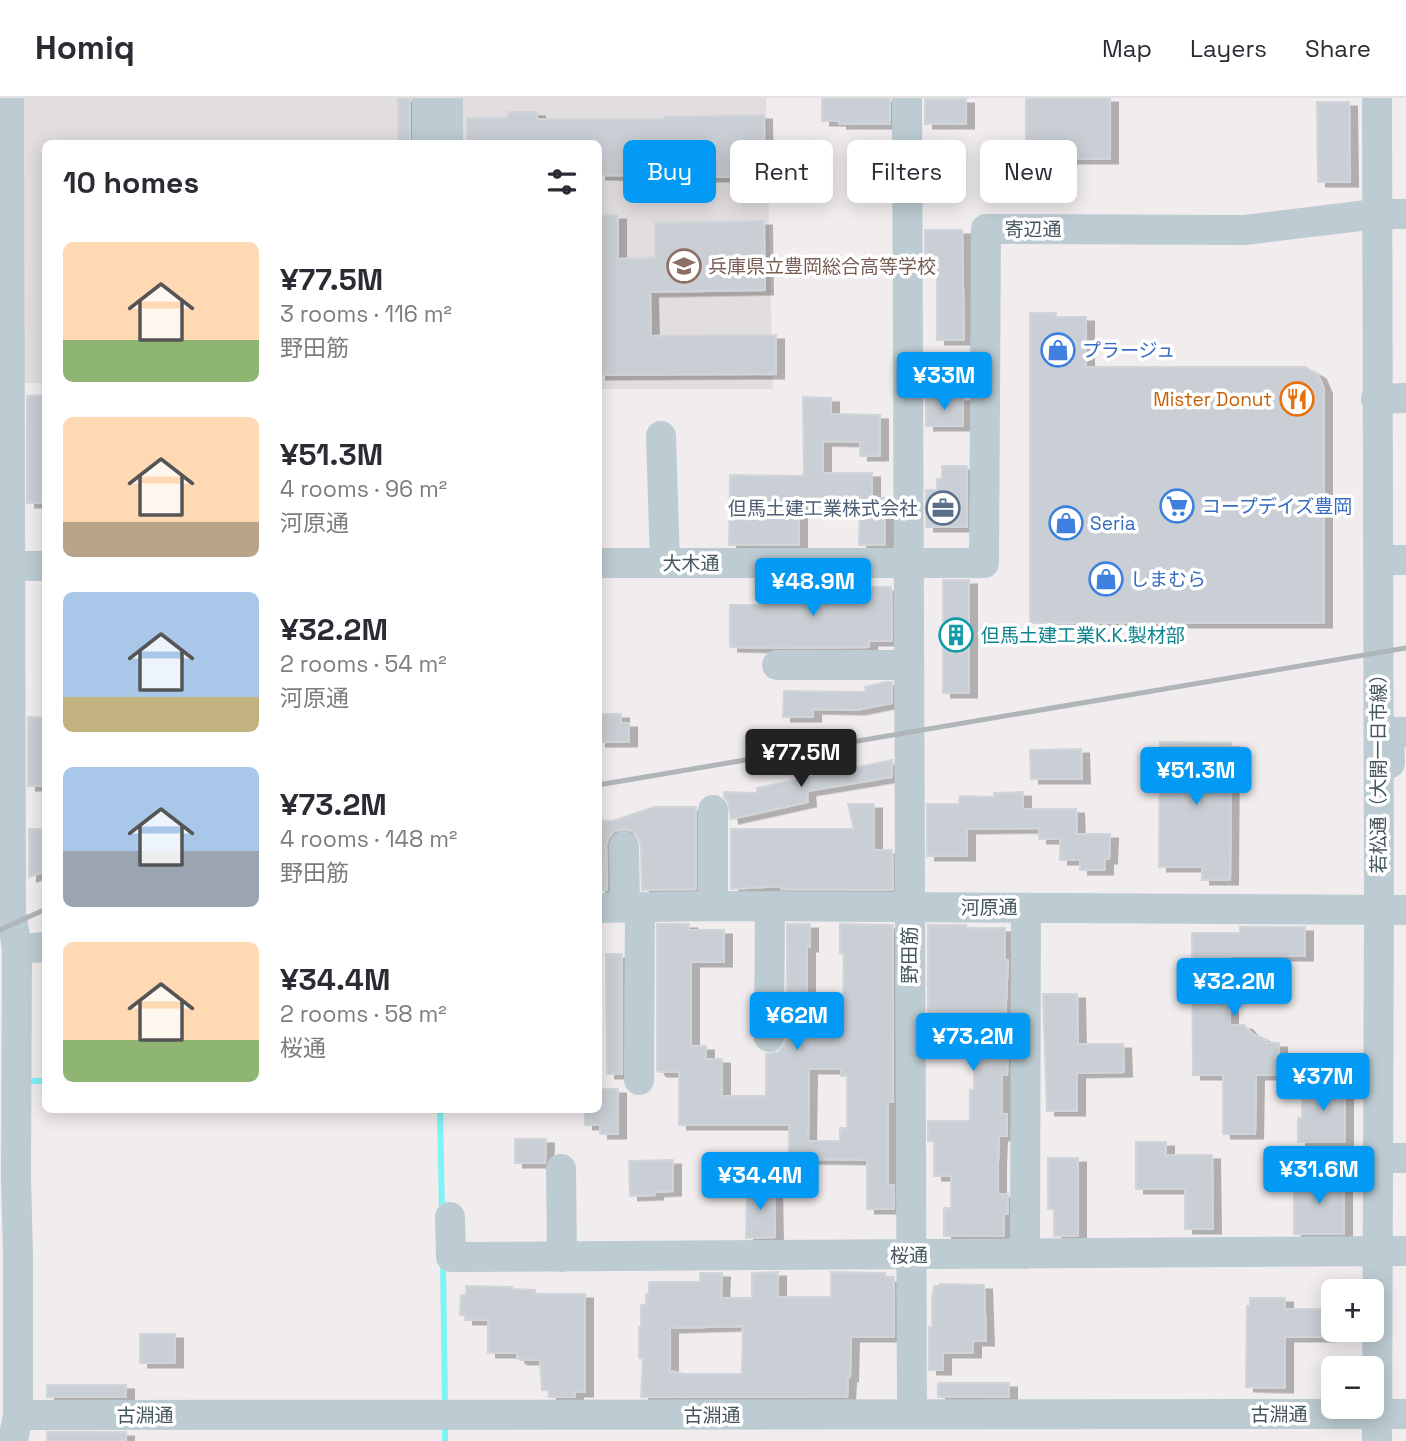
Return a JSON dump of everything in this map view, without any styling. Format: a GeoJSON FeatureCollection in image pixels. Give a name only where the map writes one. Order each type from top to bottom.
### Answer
{"type":"FeatureCollection","features":[{"type":"Feature","properties":{"kind":"street"},"geometry":{"type":"LineString","coordinates":[[9,98],[6,911],[31,948],[8,1178],[15,1428]]}},
{"type":"Feature","properties":{"kind":"street"},"geometry":{"type":"LineString","coordinates":[[427,98],[427,140]]}},
{"type":"Feature","properties":{"kind":"street"},"geometry":{"type":"LineString","coordinates":[[448,98],[448,140]]}},
{"type":"Feature","properties":{"kind":"street","name":"野田筋"},"geometry":{"type":"LineString","coordinates":[[907,98],[912,1413]]}},
{"type":"Feature","properties":{"kind":"street","name":"若松通（大開一日市線）"},"geometry":{"type":"LineString","coordinates":[[1377,98],[1376,399],[1392,560],[1392,1251],[1387,1423]]}},
{"type":"Feature","properties":{"kind":"street","name":"寄辺通"},"geometry":{"type":"LineString","coordinates":[[909,563],[984,564],[986,229],[1245,230],[1376,214],[1406,214]]}},
{"type":"Feature","properties":{"kind":"street"},"geometry":{"type":"LineString","coordinates":[[1376,399],[1406,398]]}},
{"type":"Feature","properties":{"kind":"street"},"geometry":{"type":"LineString","coordinates":[[661,436],[665,563]]}},
{"type":"Feature","properties":{"kind":"street","name":"大木通"},"geometry":{"type":"LineString","coordinates":[[602,563],[909,563]]}},
{"type":"Feature","properties":{"kind":"street"},"geometry":{"type":"LineString","coordinates":[[6,566],[42,566]]}},
{"type":"Feature","properties":{"kind":"street"},"geometry":{"type":"LineString","coordinates":[[776,664],[908,665]]}},
{"type":"Feature","properties":{"kind":"street"},"geometry":{"type":"LineString","coordinates":[[1393,910],[1397,732]]}},
{"type":"Feature","properties":{"kind":"street"},"geometry":{"type":"LineString","coordinates":[[713,810],[713,906]]}},
{"type":"Feature","properties":{"kind":"street"},"geometry":{"type":"LineString","coordinates":[[624,846],[621,907],[639,1080]]}},
{"type":"Feature","properties":{"kind":"street"},"geometry":{"type":"LineString","coordinates":[[769,906],[769,1037]]}},
{"type":"Feature","properties":{"kind":"street","name":"河原通"},"geometry":{"type":"LineString","coordinates":[[621,907],[1393,910]]}},
{"type":"Feature","properties":{"kind":"street"},"geometry":{"type":"LineString","coordinates":[[1025,1254],[1026,908]]}},
{"type":"Feature","properties":{"kind":"street"},"geometry":{"type":"LineString","coordinates":[[561,1169],[562,1257]]}},
{"type":"Feature","properties":{"kind":"street","name":"桜通"},"geometry":{"type":"LineString","coordinates":[[450,1217],[451,1257],[1392,1251]]}},
{"type":"Feature","properties":{"kind":"street","name":"古淵通"},"geometry":{"type":"LineString","coordinates":[[15,1428],[467,1416],[912,1413],[1387,1423]]}},
{"type":"Feature","properties":{"kind":"shaded area"},"geometry":{"type":"Polygon","coordinates":[[[15,98],[422,98],[422,140],[42,140],[42,383],[17,383],[15,98]]]}},
{"type":"Feature","properties":{"kind":"shaded area","name":"兵庫県立豊岡総合高等学校"},"geometry":{"type":"Polygon","coordinates":[[[457,98],[766,98],[767,140],[730,140],[730,203],[769,203],[773,389],[602,389],[602,140],[457,140],[457,98]]]}},
{"type":"Feature","properties":{"kind":"building"},"geometry":{"type":"Polygon","coordinates":[[[398,98],[410,98],[410,140],[398,140],[398,98]]]}},
{"type":"Feature","properties":{"kind":"building"},"geometry":{"type":"Polygon","coordinates":[[[822,98],[890,98],[890,124],[839,124],[839,121],[822,121],[822,98]]]}},
{"type":"Feature","properties":{"kind":"building"},"geometry":{"type":"Polygon","coordinates":[[[1026,98],[1110,98],[1110,159],[1077,159],[1077,140],[1026,140],[1026,98]]]}},
{"type":"Feature","properties":{"kind":"building"},"geometry":{"type":"Polygon","coordinates":[[[925,99],[966,99],[966,124],[925,124],[925,99]]]}},
{"type":"Feature","properties":{"kind":"building"},"geometry":{"type":"Polygon","coordinates":[[[1317,102],[1349,102],[1350,182],[1318,182],[1317,102]]]}},
{"type":"Feature","properties":{"kind":"building"},"geometry":{"type":"Polygon","coordinates":[[[508,112],[537,112],[537,119],[665,119],[764,115],[764,140],[730,140],[730,177],[716,177],[716,140],[623,140],[623,175],[602,175],[602,140],[467,140],[467,118],[508,118],[508,112]]]}},
{"type":"Feature","properties":{"kind":"building"},"geometry":{"type":"Polygon","coordinates":[[[602,215],[618,215],[618,259],[655,258],[655,223],[764,221],[765,290],[650,292],[651,336],[776,335],[776,374],[602,375],[602,215]]]}},
{"type":"Feature","properties":{"kind":"building"},"geometry":{"type":"Polygon","coordinates":[[[925,230],[962,230],[964,340],[937,340],[937,255],[925,255],[925,230]]]}},
{"type":"Feature","properties":{"kind":"building","name":"コープデイズ豊岡"},"geometry":{"type":"Polygon","coordinates":[[[1030,313],[1056,313],[1056,317],[1086,317],[1086,367],[1305,367],[1318,375],[1324,389],[1324,623],[1030,623],[1030,313]]]}},
{"type":"Feature","properties":{"kind":"building"},"geometry":{"type":"Polygon","coordinates":[[[42,395],[42,503],[27,503],[27,396],[42,395]]]}},
{"type":"Feature","properties":{"kind":"building"},"geometry":{"type":"Polygon","coordinates":[[[803,397],[831,398],[831,414],[880,415],[880,456],[860,456],[860,442],[823,441],[823,473],[872,473],[872,498],[885,498],[885,545],[859,545],[860,499],[799,500],[799,545],[729,545],[730,475],[804,476],[803,397]]]}},
{"type":"Feature","properties":{"kind":"building"},"geometry":{"type":"Polygon","coordinates":[[[926,397],[963,397],[963,426],[926,426],[926,397]]]}},
{"type":"Feature","properties":{"kind":"building","name":"但馬土建工業株式会社"},"geometry":{"type":"Polygon","coordinates":[[[942,466],[967,466],[967,527],[926,527],[926,490],[937,490],[937,479],[942,479],[942,466]]]}},
{"type":"Feature","properties":{"kind":"building"},"geometry":{"type":"Polygon","coordinates":[[[763,580],[781,580],[781,584],[795,584],[795,587],[891,587],[892,641],[869,641],[869,647],[730,647],[730,605],[763,605],[763,580]]]}},
{"type":"Feature","properties":{"kind":"building","name":"但馬土建工業K.K.製材部"},"geometry":{"type":"Polygon","coordinates":[[[943,580],[969,580],[969,693],[943,693],[943,580]]]}},
{"type":"Feature","properties":{"kind":"building"},"geometry":{"type":"Polygon","coordinates":[[[892,682],[892,703],[857,710],[813,709],[813,717],[783,717],[784,691],[866,692],[865,687],[892,682]]]}},
{"type":"Feature","properties":{"kind":"building"},"geometry":{"type":"Polygon","coordinates":[[[602,714],[621,714],[621,723],[629,723],[629,742],[602,742],[602,714]]]}},
{"type":"Feature","properties":{"kind":"building"},"geometry":{"type":"Polygon","coordinates":[[[28,717],[42,718],[42,786],[28,786],[28,717]]]}},
{"type":"Feature","properties":{"kind":"building"},"geometry":{"type":"Polygon","coordinates":[[[1160,742],[1231,743],[1230,880],[1202,880],[1202,867],[1159,867],[1160,742]]]}},
{"type":"Feature","properties":{"kind":"building"},"geometry":{"type":"Polygon","coordinates":[[[1081,749],[1082,779],[1031,779],[1030,750],[1081,749]]]}},
{"type":"Feature","properties":{"kind":"building"},"geometry":{"type":"Polygon","coordinates":[[[892,760],[892,777],[807,791],[808,802],[731,819],[728,802],[724,797],[724,792],[757,793],[757,788],[892,760]]]}},
{"type":"Feature","properties":{"kind":"building"},"geometry":{"type":"Polygon","coordinates":[[[1023,792],[1023,809],[1076,809],[1077,834],[1110,834],[1109,859],[1105,859],[1105,870],[1080,870],[1080,860],[1060,860],[1060,839],[1039,839],[1039,828],[967,829],[967,856],[927,856],[927,804],[959,804],[960,796],[994,797],[994,793],[1023,792]]]}},
{"type":"Feature","properties":{"kind":"building"},"geometry":{"type":"Polygon","coordinates":[[[848,804],[874,804],[874,850],[892,850],[893,890],[781,889],[781,886],[731,889],[731,829],[854,829],[848,804]]]}},
{"type":"Feature","properties":{"kind":"building"},"geometry":{"type":"Polygon","coordinates":[[[654,807],[696,807],[696,889],[642,890],[639,838],[633,831],[624,829],[614,831],[608,838],[607,890],[602,890],[602,821],[613,821],[654,807]]]}},
{"type":"Feature","properties":{"kind":"building"},"geometry":{"type":"Polygon","coordinates":[[[29,829],[42,829],[42,872],[29,877],[29,829]]]}},
{"type":"Feature","properties":{"kind":"building"},"geometry":{"type":"Polygon","coordinates":[[[657,924],[689,924],[688,930],[724,930],[724,962],[691,962],[691,1046],[706,1046],[706,1059],[722,1059],[722,1096],[766,1096],[766,1054],[778,1052],[787,1037],[787,924],[810,924],[807,999],[843,999],[844,954],[840,953],[840,924],[893,925],[893,1102],[888,1102],[888,1185],[894,1185],[894,1209],[867,1209],[867,1160],[808,1159],[808,1177],[789,1177],[789,1125],[679,1125],[679,1072],[657,1070],[657,924]],[[809,1069],[808,1141],[840,1141],[840,1128],[847,1128],[847,1076],[841,1076],[841,1069],[809,1069]]]}},
{"type":"Feature","properties":{"kind":"building"},"geometry":{"type":"Polygon","coordinates":[[[928,925],[1005,928],[1005,960],[1008,960],[1005,1023],[1008,1023],[1008,1042],[1007,1075],[1002,1075],[1002,1114],[1007,1114],[1007,1136],[999,1136],[998,1162],[998,1194],[1008,1194],[1004,1236],[944,1236],[944,1208],[951,1208],[951,1176],[934,1176],[934,1141],[928,1141],[928,1121],[970,1121],[970,1090],[974,1090],[974,1015],[928,1015],[928,925]]]}},
{"type":"Feature","properties":{"kind":"building"},"geometry":{"type":"Polygon","coordinates":[[[1240,927],[1305,927],[1305,956],[1230,956],[1230,1025],[1244,1025],[1252,1034],[1267,1040],[1267,1043],[1279,1043],[1279,1075],[1256,1075],[1255,1134],[1223,1134],[1223,1075],[1193,1075],[1192,933],[1240,933],[1240,927]]]}},
{"type":"Feature","properties":{"kind":"building"},"geometry":{"type":"Polygon","coordinates":[[[606,954],[622,954],[622,1074],[607,1074],[606,954]]]}},
{"type":"Feature","properties":{"kind":"building"},"geometry":{"type":"Polygon","coordinates":[[[1043,994],[1077,994],[1078,1044],[1123,1044],[1124,1072],[1077,1073],[1077,1111],[1047,1111],[1043,994]]]}},
{"type":"Feature","properties":{"kind":"building"},"geometry":{"type":"Polygon","coordinates":[[[1302,1083],[1345,1083],[1345,1142],[1298,1142],[1298,1118],[1302,1118],[1302,1083]]]}},
{"type":"Feature","properties":{"kind":"building"},"geometry":{"type":"Polygon","coordinates":[[[602,1089],[618,1089],[618,1134],[600,1134],[600,1125],[585,1125],[585,1113],[602,1113],[602,1089]]]}},
{"type":"Feature","properties":{"kind":"building"},"geometry":{"type":"Polygon","coordinates":[[[515,1139],[546,1139],[545,1163],[515,1163],[515,1139]]]}},
{"type":"Feature","properties":{"kind":"building"},"geometry":{"type":"Polygon","coordinates":[[[1136,1142],[1166,1142],[1166,1155],[1212,1155],[1213,1229],[1185,1229],[1185,1189],[1136,1189],[1136,1142]]]}},
{"type":"Feature","properties":{"kind":"building"},"geometry":{"type":"Polygon","coordinates":[[[1048,1158],[1078,1158],[1078,1236],[1054,1236],[1054,1209],[1048,1209],[1048,1158]]]}},
{"type":"Feature","properties":{"kind":"building"},"geometry":{"type":"Polygon","coordinates":[[[673,1160],[673,1191],[630,1196],[629,1161],[673,1160]]]}},
{"type":"Feature","properties":{"kind":"building"},"geometry":{"type":"Polygon","coordinates":[[[1294,1178],[1335,1178],[1335,1181],[1344,1181],[1344,1234],[1294,1234],[1294,1178]]]}},
{"type":"Feature","properties":{"kind":"building"},"geometry":{"type":"Polygon","coordinates":[[[747,1185],[774,1185],[775,1237],[746,1238],[747,1185]]]}},
{"type":"Feature","properties":{"kind":"building"},"geometry":{"type":"Polygon","coordinates":[[[778,1272],[778,1297],[831,1297],[831,1272],[885,1273],[885,1278],[894,1278],[894,1337],[851,1337],[847,1397],[641,1397],[643,1358],[639,1358],[639,1327],[641,1305],[646,1305],[649,1282],[700,1282],[700,1273],[722,1273],[721,1298],[752,1298],[752,1273],[778,1272]],[[743,1326],[670,1328],[670,1371],[684,1374],[742,1374],[743,1326]]]}},
{"type":"Feature","properties":{"kind":"building"},"geometry":{"type":"Polygon","coordinates":[[[984,1285],[986,1341],[973,1341],[973,1353],[943,1353],[943,1370],[929,1370],[932,1300],[934,1286],[984,1285]]]}},
{"type":"Feature","properties":{"kind":"building"},"geometry":{"type":"Polygon","coordinates":[[[466,1286],[512,1287],[535,1290],[535,1294],[585,1294],[585,1392],[575,1392],[575,1397],[549,1397],[549,1390],[542,1390],[540,1360],[520,1360],[517,1353],[488,1353],[488,1320],[465,1320],[465,1315],[460,1315],[461,1295],[466,1295],[466,1286]]]}},
{"type":"Feature","properties":{"kind":"building"},"geometry":{"type":"Polygon","coordinates":[[[1250,1298],[1285,1298],[1285,1309],[1321,1309],[1321,1337],[1285,1337],[1285,1388],[1246,1387],[1247,1306],[1250,1306],[1250,1298]]]}},
{"type":"Feature","properties":{"kind":"building"},"geometry":{"type":"Polygon","coordinates":[[[140,1334],[175,1334],[175,1363],[140,1363],[140,1334]]]}},
{"type":"Feature","properties":{"kind":"building"},"geometry":{"type":"Polygon","coordinates":[[[938,1383],[1009,1383],[1009,1397],[938,1397],[938,1383]]]}},
{"type":"Feature","properties":{"kind":"building"},"geometry":{"type":"Polygon","coordinates":[[[47,1385],[126,1385],[126,1397],[47,1397],[47,1385]]]}},
{"type":"Feature","properties":{"kind":"building"},"geometry":{"type":"Polygon","coordinates":[[[47,1432],[126,1432],[126,1441],[47,1441],[47,1432]]]}},
{"type":"Feature","properties":{"kind":"waterway"},"geometry":{"type":"LineString","coordinates":[[30,1081],[42,1081]]}},
{"type":"Feature","properties":{"kind":"waterway"},"geometry":{"type":"LineString","coordinates":[[440,1113],[442,1213]]}},
{"type":"Feature","properties":{"kind":"waterway"},"geometry":{"type":"LineString","coordinates":[[443,1262],[445,1405]]}},
{"type":"Feature","properties":{"kind":"waterway"},"geometry":{"type":"LineString","coordinates":[[445,1423],[445,1441]]}},
{"type":"Feature","properties":{"kind":"railway"},"geometry":{"type":"LineString","coordinates":[[602,784],[1406,648]]}},
{"type":"Feature","properties":{"kind":"railway"},"geometry":{"type":"LineString","coordinates":[[0,930],[42,911]]}},
{"type":"Feature","properties":{"kind":"place","name":"兵庫県立豊岡総合高等学校"},"geometry":{"type":"Point","coordinates":[684,266]}},
{"type":"Feature","properties":{"kind":"place","name":"プラージュ"},"geometry":{"type":"Point","coordinates":[1058,350]}},
{"type":"Feature","properties":{"kind":"place","name":"Mister Donut"},"geometry":{"type":"Point","coordinates":[1297,399]}},
{"type":"Feature","properties":{"kind":"place","name":"コープデイズ豊岡"},"geometry":{"type":"Point","coordinates":[1177,506]}},
{"type":"Feature","properties":{"kind":"place","name":"但馬土建工業株式会社"},"geometry":{"type":"Point","coordinates":[943,508]}},
{"type":"Feature","properties":{"kind":"place","name":"Seria"},"geometry":{"type":"Point","coordinates":[1066,523]}},
{"type":"Feature","properties":{"kind":"place","name":"しまむら"},"geometry":{"type":"Point","coordinates":[1106,579]}},
{"type":"Feature","properties":{"kind":"place","name":"但馬土建工業K.K.製材部"},"geometry":{"type":"Point","coordinates":[956,635]}}]}
